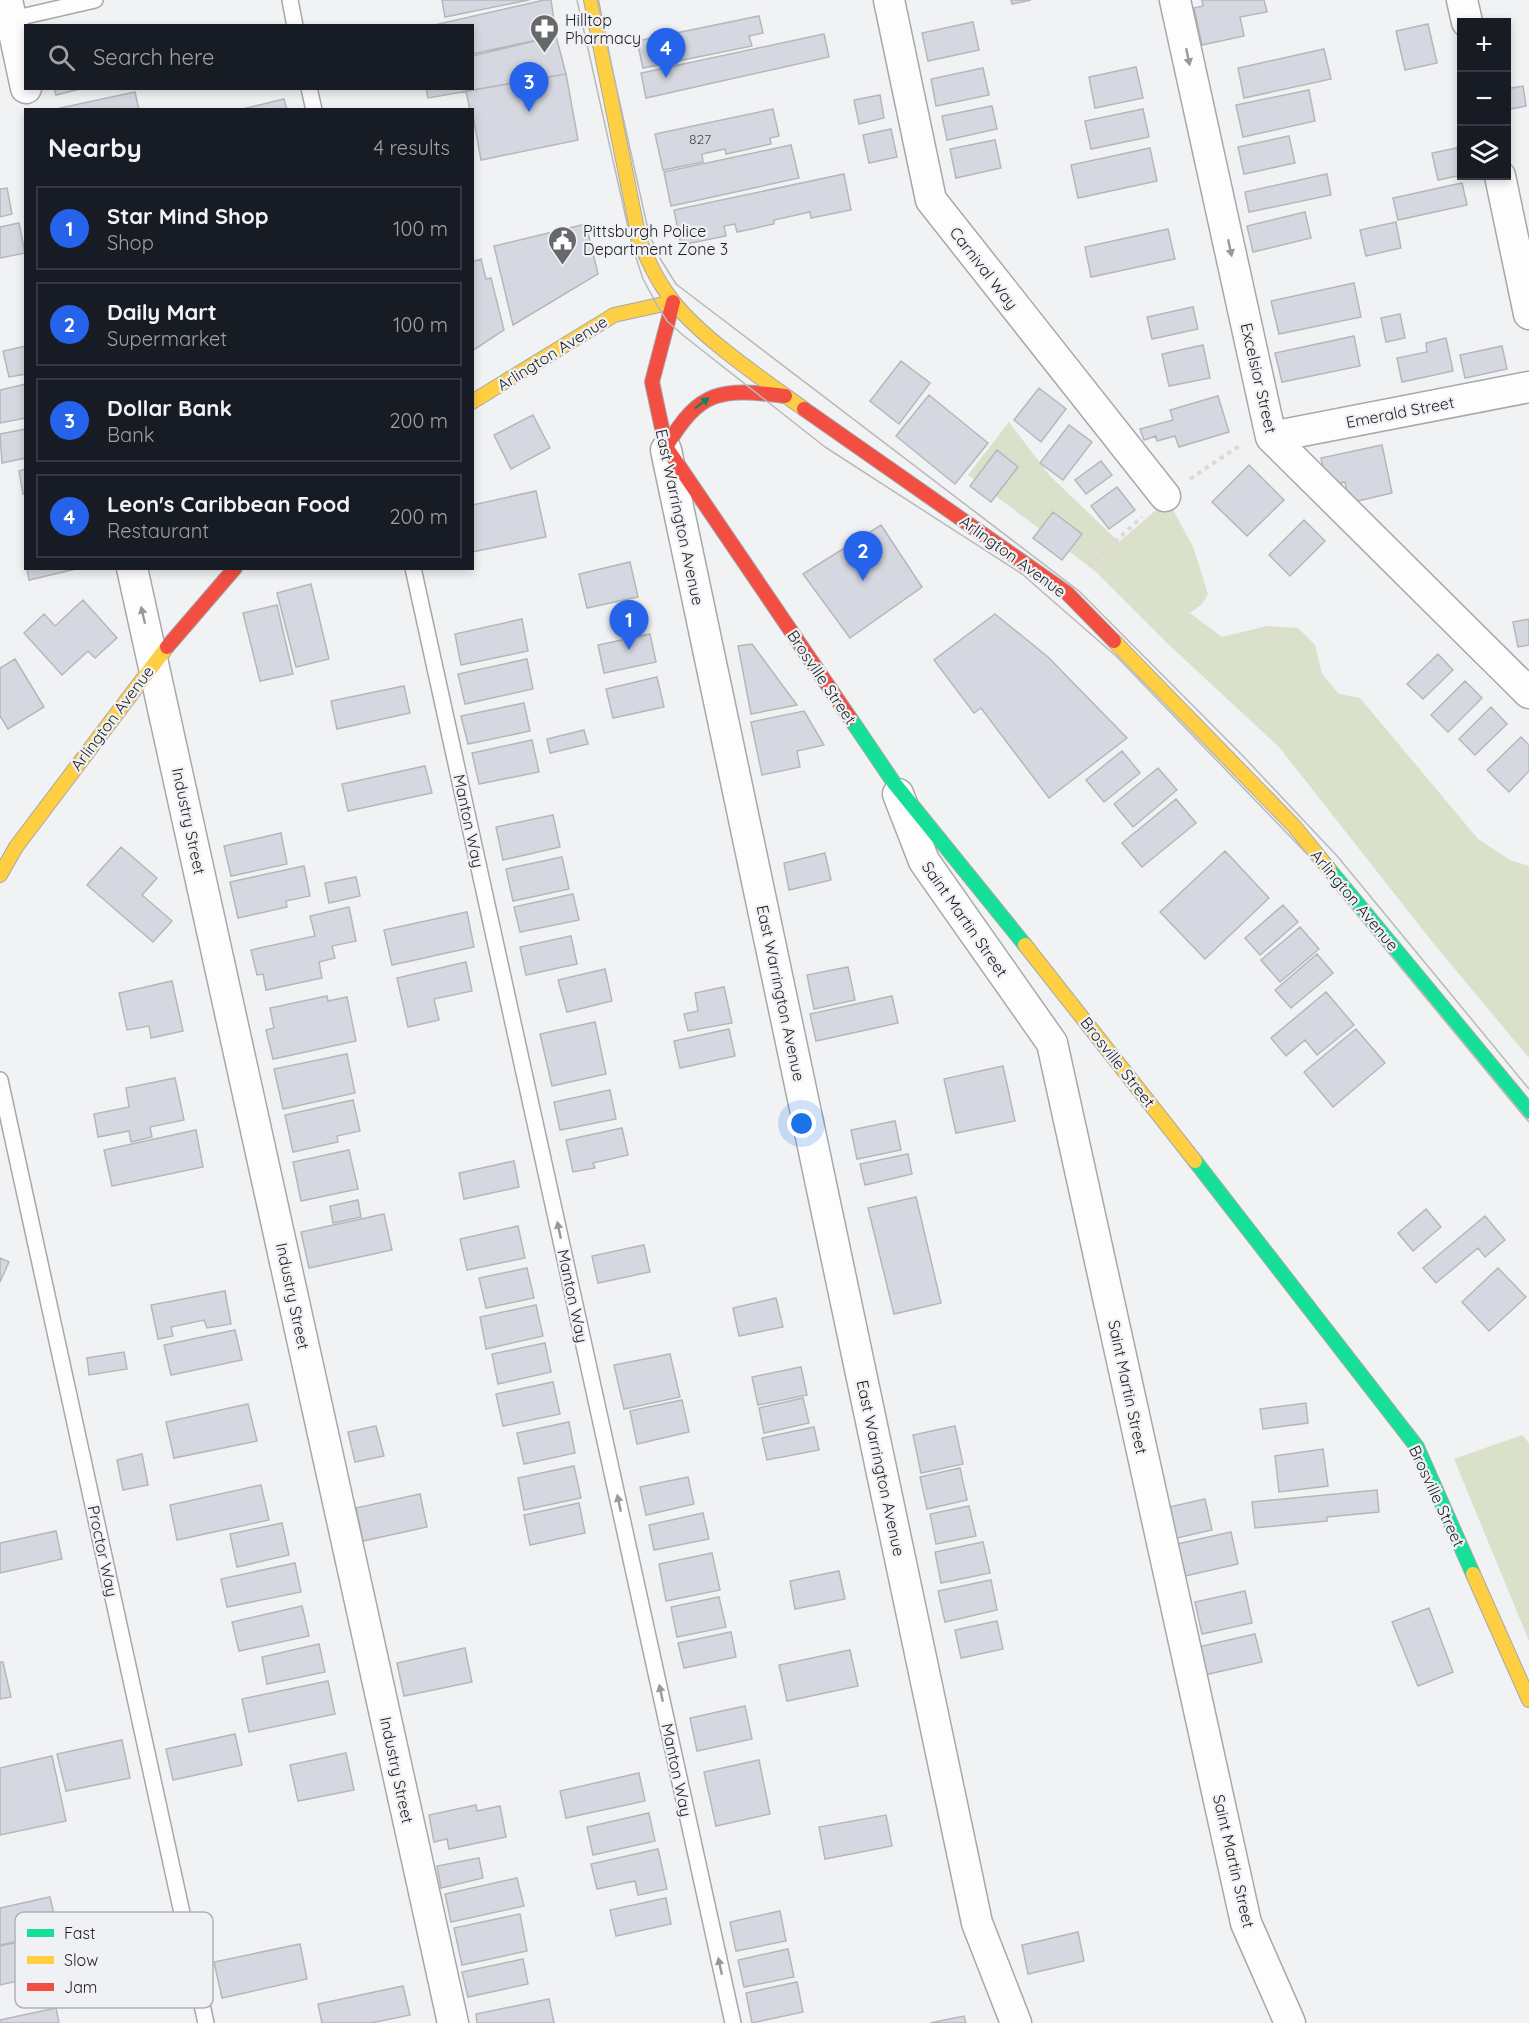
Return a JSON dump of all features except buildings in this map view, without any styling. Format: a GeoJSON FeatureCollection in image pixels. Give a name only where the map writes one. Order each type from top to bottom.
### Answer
{"type":"FeatureCollection","features":[{"type":"Feature","properties":{"kind":"main road"},"geometry":{"type":"LineString","coordinates":[[591,0],[639,240],[653,272],[673,302]]}},
{"type":"Feature","properties":{"kind":"main road","name":"Arlington Avenue"},"geometry":{"type":"LineString","coordinates":[[474,401],[614,315],[673,302],[715,342],[786,396],[1067,593],[1294,826],[1529,1111]]}},
{"type":"Feature","properties":{"kind":"main road","name":"East Warrington Avenue"},"geometry":{"type":"LineString","coordinates":[[666,447],[652,382],[673,302]]}},
{"type":"Feature","properties":{"kind":"main road"},"geometry":{"type":"LineString","coordinates":[[666,447],[680,421],[708,397],[735,390],[786,396]]}},
{"type":"Feature","properties":{"kind":"main road","name":"Brosville Street"},"geometry":{"type":"LineString","coordinates":[[666,447],[894,783],[1085,1019],[1417,1447],[1529,1700]]}},
{"type":"Feature","properties":{"kind":"main road","name":"Arlington Avenue"},"geometry":{"type":"LineString","coordinates":[[0,875],[16,847],[154,662],[233,570]]}},
{"type":"Feature","properties":{"kind":"street","name":"Carnival Way"},"geometry":{"type":"LineString","coordinates":[[889,0],[931,200],[1165,496]]}},
{"type":"Feature","properties":{"kind":"street","name":"Excelsior Street"},"geometry":{"type":"LineString","coordinates":[[1175,0],[1271,437],[1529,693]]}},
{"type":"Feature","properties":{"kind":"street"},"geometry":{"type":"LineString","coordinates":[[1462,0],[1466,18]]}},
{"type":"Feature","properties":{"kind":"street"},"geometry":{"type":"LineString","coordinates":[[6,14],[24,81]]}},
{"type":"Feature","properties":{"kind":"street"},"geometry":{"type":"LineString","coordinates":[[26,90],[30,108]]}},
{"type":"Feature","properties":{"kind":"street"},"geometry":{"type":"LineString","coordinates":[[1501,180],[1529,314]]}},
{"type":"Feature","properties":{"kind":"street","name":"Emerald Street"},"geometry":{"type":"LineString","coordinates":[[1271,437],[1529,387]]}},
{"type":"Feature","properties":{"kind":"street","name":"East Warrington Avenue"},"geometry":{"type":"LineString","coordinates":[[666,447],[977,1923],[1016,2023]]}},
{"type":"Feature","properties":{"kind":"street","name":"Industry Street"},"geometry":{"type":"LineString","coordinates":[[132,570],[453,2023]]}},
{"type":"Feature","properties":{"kind":"street","name":"Saint Martin Street"},"geometry":{"type":"LineString","coordinates":[[894,783],[924,861],[1052,1043],[1246,1923],[1290,2023]]}},
{"type":"Feature","properties":{"kind":"lane"},"geometry":{"type":"LineString","coordinates":[[6,14],[95,0]]}},
{"type":"Feature","properties":{"kind":"lane"},"geometry":{"type":"LineString","coordinates":[[290,0],[295,24]]}},
{"type":"Feature","properties":{"kind":"lane"},"geometry":{"type":"LineString","coordinates":[[309,90],[314,108]]}},
{"type":"Feature","properties":{"kind":"lane","name":"Manton Way"},"geometry":{"type":"LineString","coordinates":[[413,570],[733,2023]]}},
{"type":"Feature","properties":{"kind":"lane","name":"Proctor Way"},"geometry":{"type":"LineString","coordinates":[[0,1080],[182,1912]]}},
{"type":"Feature","properties":{"kind":"lane","name":"Proctor Way"},"geometry":{"type":"LineString","coordinates":[[203,2008],[206,2023]]}},
{"type":"Feature","properties":{"kind":"green space"},"geometry":{"type":"Polygon","coordinates":[[[1009,422],[1049,475],[1119,542],[1156,510],[1172,508],[1193,547],[1208,594],[1202,604],[1190,613],[1222,637],[1267,626],[1298,628],[1315,645],[1322,674],[1339,694],[1360,698],[1478,839],[1510,860],[1529,866],[1529,1058],[1434,944],[1279,747],[1168,644],[1095,571],[968,475],[1009,422]]]}},
{"type":"Feature","properties":{"kind":"green space"},"geometry":{"type":"Polygon","coordinates":[[[1522,1435],[1529,1443],[1529,1641],[1454,1459],[1522,1435]]]}},
{"type":"Feature","properties":{"kind":"tram line"},"geometry":{"type":"LineString","coordinates":[[577,0],[632,245],[643,279],[667,321],[825,447],[1022,574],[1117,657],[1308,855],[1529,1122]]}},
{"type":"Feature","properties":{"kind":"tram line"},"geometry":{"type":"LineString","coordinates":[[597,0],[649,234],[676,284],[1079,591],[1244,757],[1338,857],[1529,1089]]}},
{"type":"Feature","properties":{"kind":"traffic: fast"},"geometry":{"type":"LineString","coordinates":[[850,718],[894,783],[1025,945]]}},
{"type":"Feature","properties":{"kind":"traffic: fast"},"geometry":{"type":"LineString","coordinates":[[1329,869],[1529,1111]]}},
{"type":"Feature","properties":{"kind":"traffic: fast"},"geometry":{"type":"LineString","coordinates":[[1195,1161],[1417,1447],[1473,1574]]}},
{"type":"Feature","properties":{"kind":"traffic: slow"},"geometry":{"type":"LineString","coordinates":[[591,0],[639,239],[653,271],[672,300],[699,329],[734,358],[804,409]]}},
{"type":"Feature","properties":{"kind":"traffic: slow"},"geometry":{"type":"LineString","coordinates":[[474,401],[614,315],[673,302]]}},
{"type":"Feature","properties":{"kind":"traffic: slow"},"geometry":{"type":"LineString","coordinates":[[1114,641],[1294,826],[1329,869]]}},
{"type":"Feature","properties":{"kind":"traffic: slow"},"geometry":{"type":"LineString","coordinates":[[0,875],[16,847],[167,647]]}},
{"type":"Feature","properties":{"kind":"traffic: slow"},"geometry":{"type":"LineString","coordinates":[[1025,945],[1195,1161]]}},
{"type":"Feature","properties":{"kind":"traffic: slow"},"geometry":{"type":"LineString","coordinates":[[1473,1574],[1529,1700]]}},
{"type":"Feature","properties":{"kind":"traffic: jam"},"geometry":{"type":"LineString","coordinates":[[673,302],[652,382],[666,447],[850,718]]}},
{"type":"Feature","properties":{"kind":"traffic: jam"},"geometry":{"type":"LineString","coordinates":[[666,447],[690,413],[714,397],[744,392],[785,396]]}},
{"type":"Feature","properties":{"kind":"traffic: jam"},"geometry":{"type":"LineString","coordinates":[[804,409],[1067,593],[1114,641]]}},
{"type":"Feature","properties":{"kind":"traffic: jam"},"geometry":{"type":"LineString","coordinates":[[167,647],[233,570]]}},
{"type":"Feature","properties":{"kind":"place","name":"Hilltop Pharmacy"},"geometry":{"type":"Point","coordinates":[544,54]}},
{"type":"Feature","properties":{"kind":"place","name":"Leon's Caribbean Food"},"geometry":{"type":"Point","coordinates":[666,78]}},
{"type":"Feature","properties":{"kind":"place","name":"Dollar Bank"},"geometry":{"type":"Point","coordinates":[529,112]}},
{"type":"Feature","properties":{"kind":"place","name":"Pittsburgh Police Department Zone 3"},"geometry":{"type":"Point","coordinates":[562,266]}},
{"type":"Feature","properties":{"kind":"place","name":"Daily Mart"},"geometry":{"type":"Point","coordinates":[863,581]}},
{"type":"Feature","properties":{"kind":"place","name":"Star Mind Shop"},"geometry":{"type":"Point","coordinates":[629,650]}}]}
